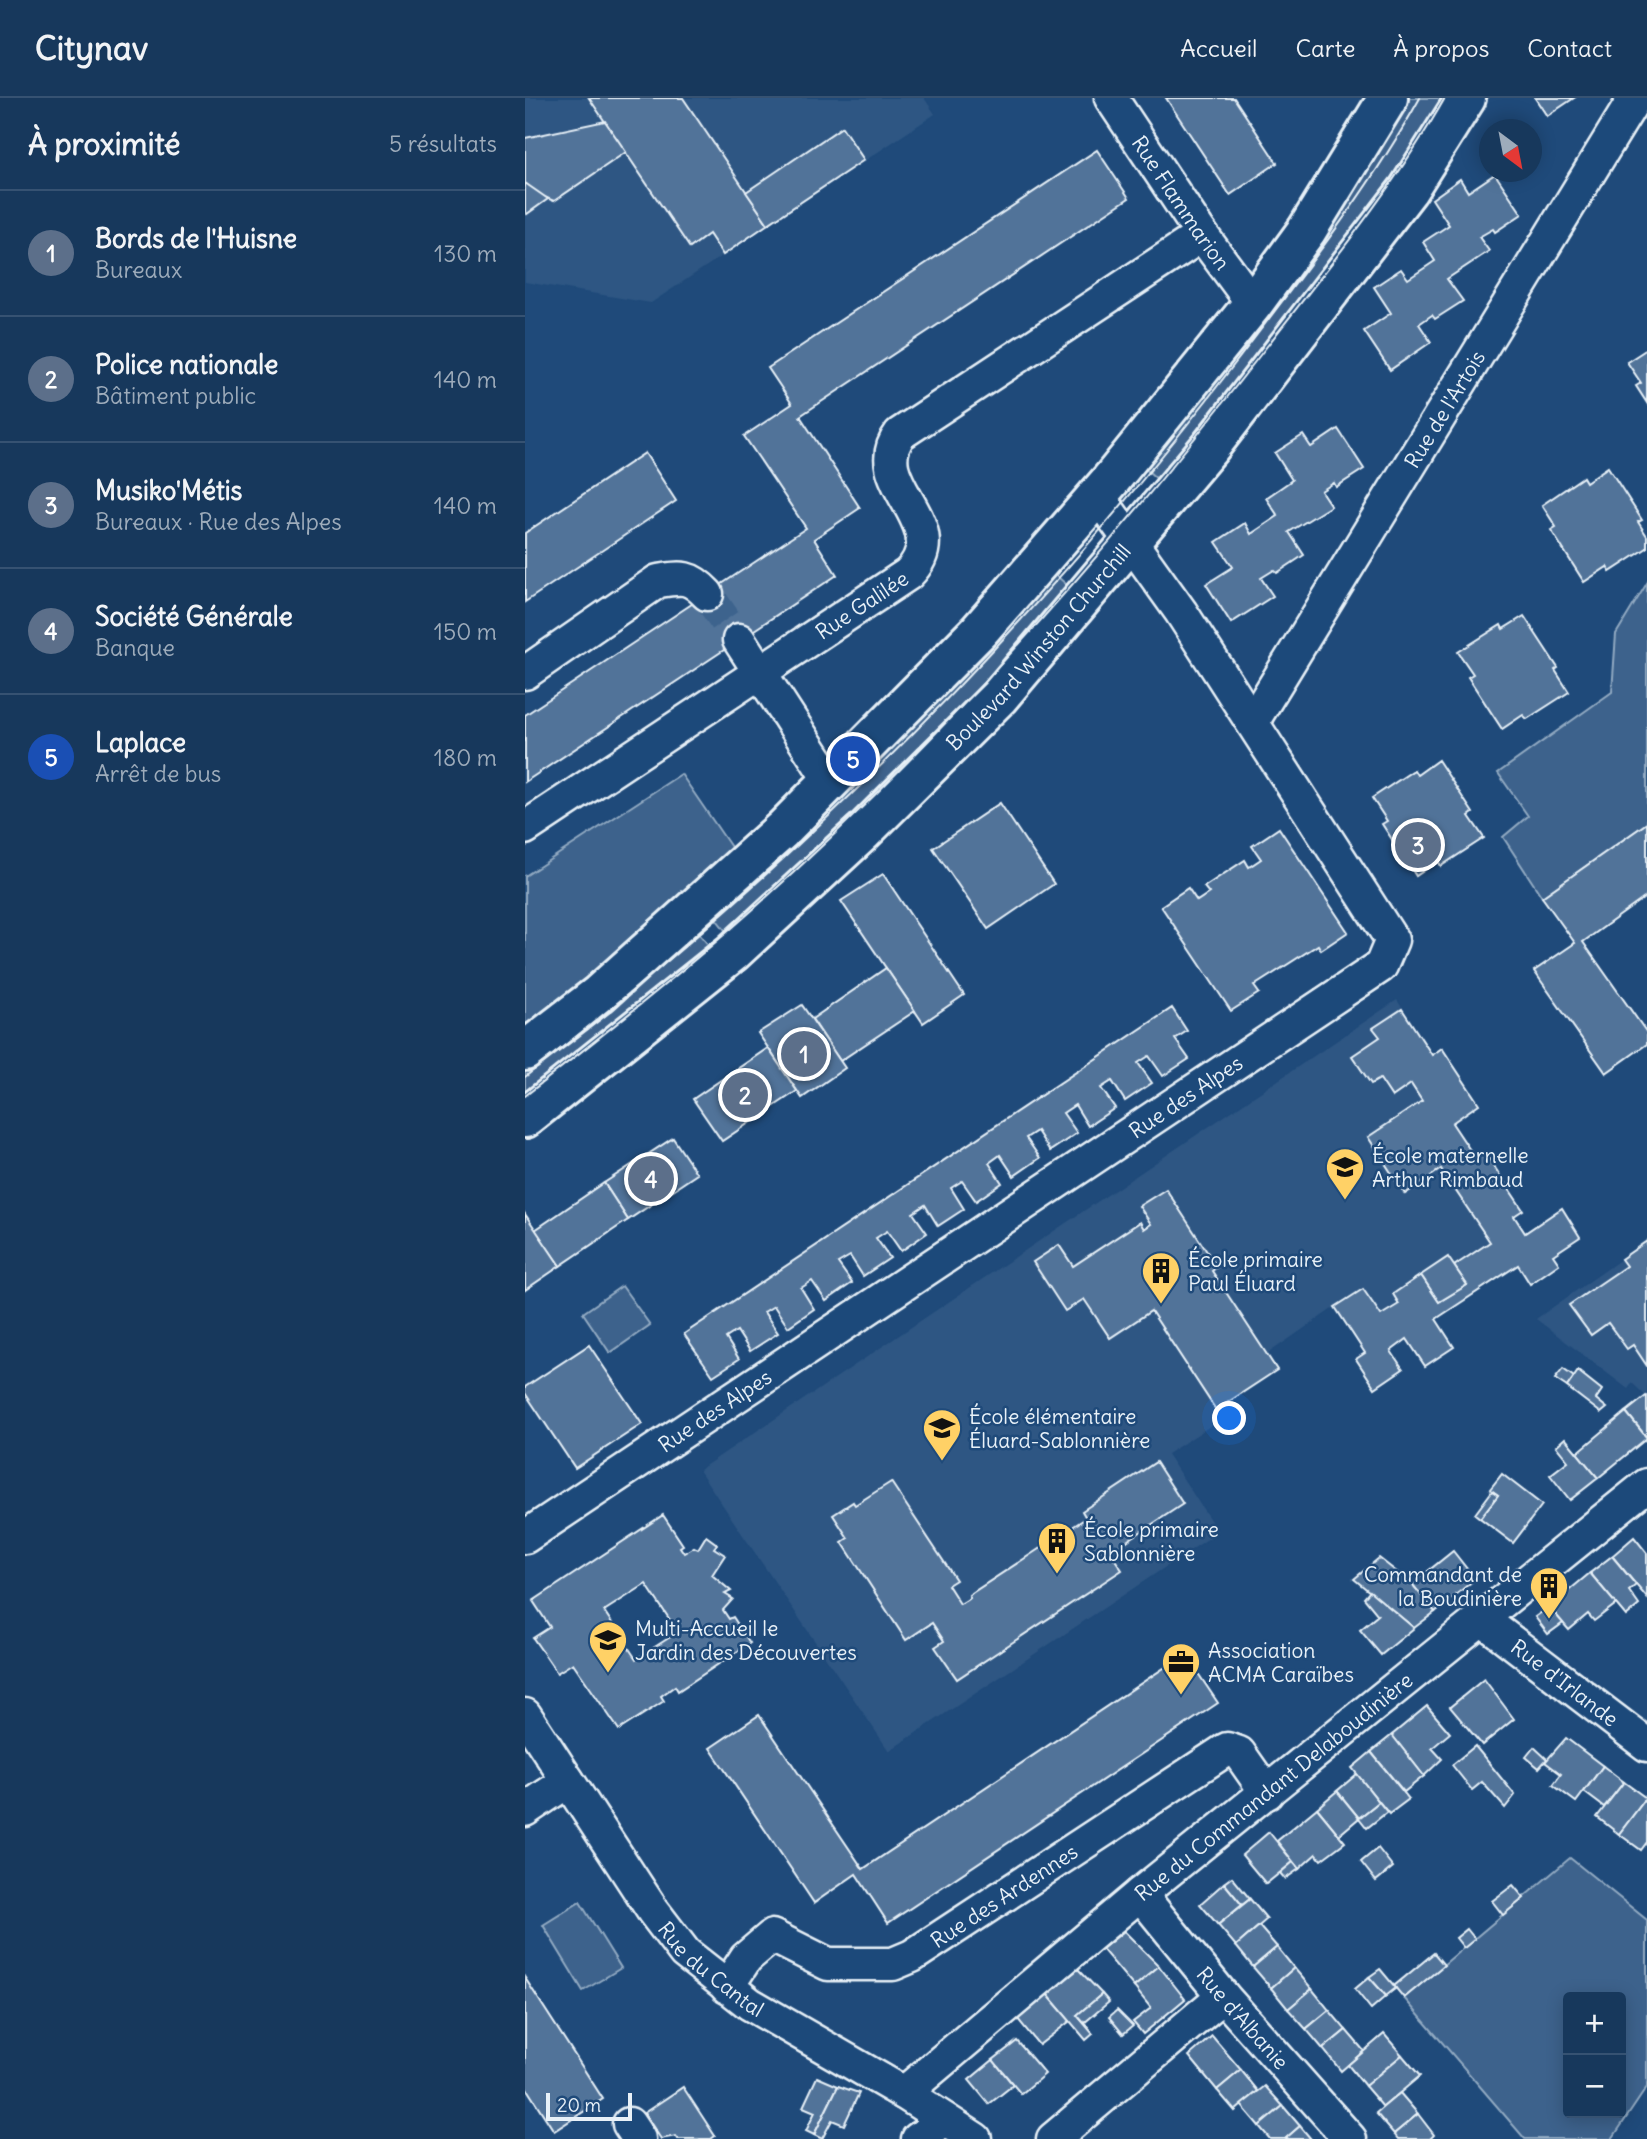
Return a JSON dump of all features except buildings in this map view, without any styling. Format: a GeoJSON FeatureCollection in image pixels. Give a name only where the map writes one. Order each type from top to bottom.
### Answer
{"type":"FeatureCollection","features":[{"type":"Feature","properties":{"kind":"street","name":"Rue Flammarion"},"geometry":{"type":"LineString","coordinates":[[1111,98],[1202,235],[1253,304]]}},
{"type":"Feature","properties":{"kind":"street"},"geometry":{"type":"LineString","coordinates":[[525,1051],[599,994],[782,830],[979,631],[1098,496],[1253,304],[1307,230],[1388,98]]}},
{"type":"Feature","properties":{"kind":"street","name":"Boulevard Winston Churchill"},"geometry":{"type":"LineString","coordinates":[[525,1118],[733,953],[863,832],[999,697],[1132,543],[1211,446],[1408,190],[1466,98]]}},
{"type":"Feature","properties":{"kind":"street","name":"Rue de l'Artois"},"geometry":{"type":"LineString","coordinates":[[1253,721],[1635,98]]}},
{"type":"Feature","properties":{"kind":"street","name":"Rue Galilée"},"geometry":{"type":"LineString","coordinates":[[525,828],[914,568],[923,537],[920,522],[893,475],[893,451],[900,434],[1202,235]]}},
{"type":"Feature","properties":{"kind":"street","name":"Rue des Alpes"},"geometry":{"type":"LineString","coordinates":[[525,1537],[1381,966],[1392,940],[1253,721],[1098,496]]}},
{"type":"Feature","properties":{"kind":"street"},"geometry":{"type":"LineString","coordinates":[[525,673],[659,581],[678,578],[694,580],[707,594]]}},
{"type":"Feature","properties":{"kind":"street"},"geometry":{"type":"LineString","coordinates":[[739,640],[831,782]]}},
{"type":"Feature","properties":{"kind":"street","name":"Rue du Commandant Delaboudinière"},"geometry":{"type":"LineString","coordinates":[[904,2093],[1140,1894],[1483,1620],[1647,1485]]}},
{"type":"Feature","properties":{"kind":"street","name":"Rue d'Irlande"},"geometry":{"type":"LineString","coordinates":[[1483,1620],[1647,1745]]}},
{"type":"Feature","properties":{"kind":"street","name":"Rue du Cantal"},"geometry":{"type":"LineString","coordinates":[[525,1716],[653,1911],[685,1952],[727,1987],[904,2093],[975,2139]]}},
{"type":"Feature","properties":{"kind":"street","name":"Rue des Ardennes"},"geometry":{"type":"LineString","coordinates":[[727,1987],[745,1958],[772,1936],[828,1964],[893,1964],[912,1956],[1227,1749],[1239,1753],[1267,1793]]}},
{"type":"Feature","properties":{"kind":"street"},"geometry":{"type":"LineString","coordinates":[[525,1810],[568,1782]]}},
{"type":"Feature","properties":{"kind":"street","name":"Rue d'Albanie"},"geometry":{"type":"LineString","coordinates":[[1140,1894],[1223,1996],[1350,2139]]}},
{"type":"Feature","properties":{"kind":"street"},"geometry":{"type":"LineString","coordinates":[[1053,2139],[1223,1996]]}},
{"type":"Feature","properties":{"kind":"street"},"geometry":{"type":"LineString","coordinates":[[918,2139],[945,2119]]}},
{"type":"Feature","properties":{"kind":"shaded area"},"geometry":{"type":"Polygon","coordinates":[[[525,98],[924,98],[935,114],[651,303],[525,282],[525,98]]]}},
{"type":"Feature","properties":{"kind":"shaded area"},"geometry":{"type":"Polygon","coordinates":[[[1403,98],[1454,98],[1166,487],[1140,464],[1403,98]]]}},
{"type":"Feature","properties":{"kind":"shaded area"},"geometry":{"type":"Polygon","coordinates":[[[1050,570],[1075,592],[733,940],[710,911],[1050,570]]]}},
{"type":"Feature","properties":{"kind":"shaded area"},"geometry":{"type":"Polygon","coordinates":[[[1647,583],[1647,823],[1542,897],[1503,837],[1528,816],[1498,773],[1612,692],[1616,634],[1647,583]]]}},
{"type":"Feature","properties":{"kind":"shaded area"},"geometry":{"type":"Polygon","coordinates":[[[681,774],[733,850],[586,981],[525,1029],[525,876],[681,774]]]}},
{"type":"Feature","properties":{"kind":"shaded area"},"geometry":{"type":"Polygon","coordinates":[[[691,924],[715,953],[525,1108],[525,1064],[691,924]]]}},
{"type":"Feature","properties":{"kind":"shaded area","name":"École élémentaire Éluard-Sablonnière"},"geometry":{"type":"Polygon","coordinates":[[[1397,1000],[1432,1054],[1442,1048],[1479,1104],[1452,1123],[1476,1158],[1485,1153],[1523,1210],[1514,1216],[1525,1232],[1562,1208],[1580,1237],[1553,1255],[1559,1264],[1530,1284],[1517,1265],[1436,1319],[1454,1347],[1425,1366],[1407,1340],[1391,1350],[1403,1369],[1375,1388],[1356,1359],[1365,1353],[1335,1307],[1267,1354],[1217,1409],[1221,1419],[1167,1454],[1218,1532],[889,1751],[699,1470],[1397,1000]]]}},
{"type":"Feature","properties":{"kind":"shaded area"},"geometry":{"type":"Polygon","coordinates":[[[1647,1241],[1647,1397],[1632,1383],[1628,1389],[1536,1319],[1647,1241]]]}},
{"type":"Feature","properties":{"kind":"shaded area"},"geometry":{"type":"Polygon","coordinates":[[[622,1286],[650,1325],[610,1353],[583,1313],[622,1286]]]}},
{"type":"Feature","properties":{"kind":"shaded area"},"geometry":{"type":"Polygon","coordinates":[[[1570,1858],[1647,1920],[1647,2087],[1612,2139],[1525,2139],[1404,1998],[1570,1858]]]}},
{"type":"Feature","properties":{"kind":"shaded area"},"geometry":{"type":"Polygon","coordinates":[[[580,1902],[621,1968],[583,1991],[543,1925],[580,1902]]]}},
{"type":"Feature","properties":{"kind":"tunnel"},"geometry":{"type":"LineString","coordinates":[[707,594],[739,640]]}},
{"type":"Feature","properties":{"kind":"tram line"},"geometry":{"type":"LineString","coordinates":[[525,1077],[624,998],[814,830],[992,652],[1158,461],[1236,362],[1356,200],[1420,98]]}},
{"type":"Feature","properties":{"kind":"tram line"},"geometry":{"type":"LineString","coordinates":[[525,1096],[681,971],[804,863],[874,796],[1008,656],[1136,510],[1257,359],[1380,199],[1445,98]]}},
{"type":"Feature","properties":{"kind":"place","name":"Laplace"},"geometry":{"type":"Point","coordinates":[853,759]}},
{"type":"Feature","properties":{"kind":"place","name":"Musiko'Métis"},"geometry":{"type":"Point","coordinates":[1418,845]}},
{"type":"Feature","properties":{"kind":"place","name":"Bords de l'Huisne"},"geometry":{"type":"Point","coordinates":[804,1054]}},
{"type":"Feature","properties":{"kind":"place","name":"Police nationale"},"geometry":{"type":"Point","coordinates":[745,1095]}},
{"type":"Feature","properties":{"kind":"place","name":"Société Générale"},"geometry":{"type":"Point","coordinates":[651,1179]}},
{"type":"Feature","properties":{"kind":"place","name":"École maternelle Arthur Rimbaud"},"geometry":{"type":"Point","coordinates":[1345,1201]}},
{"type":"Feature","properties":{"kind":"place","name":"École primaire Paul Éluard"},"geometry":{"type":"Point","coordinates":[1161,1305]}},
{"type":"Feature","properties":{"kind":"place","name":"École élémentaire Éluard-Sablonnière"},"geometry":{"type":"Point","coordinates":[942,1462]}},
{"type":"Feature","properties":{"kind":"place","name":"École primaire Sablonnière"},"geometry":{"type":"Point","coordinates":[1057,1575]}},
{"type":"Feature","properties":{"kind":"place","name":"Commandant de la Boudinière"},"geometry":{"type":"Point","coordinates":[1549,1620]}},
{"type":"Feature","properties":{"kind":"place","name":"Multi-Accueil le Jardin des Découvertes"},"geometry":{"type":"Point","coordinates":[608,1674]}},
{"type":"Feature","properties":{"kind":"place","name":"Association ACMA Caraïbes"},"geometry":{"type":"Point","coordinates":[1181,1696]}}]}
